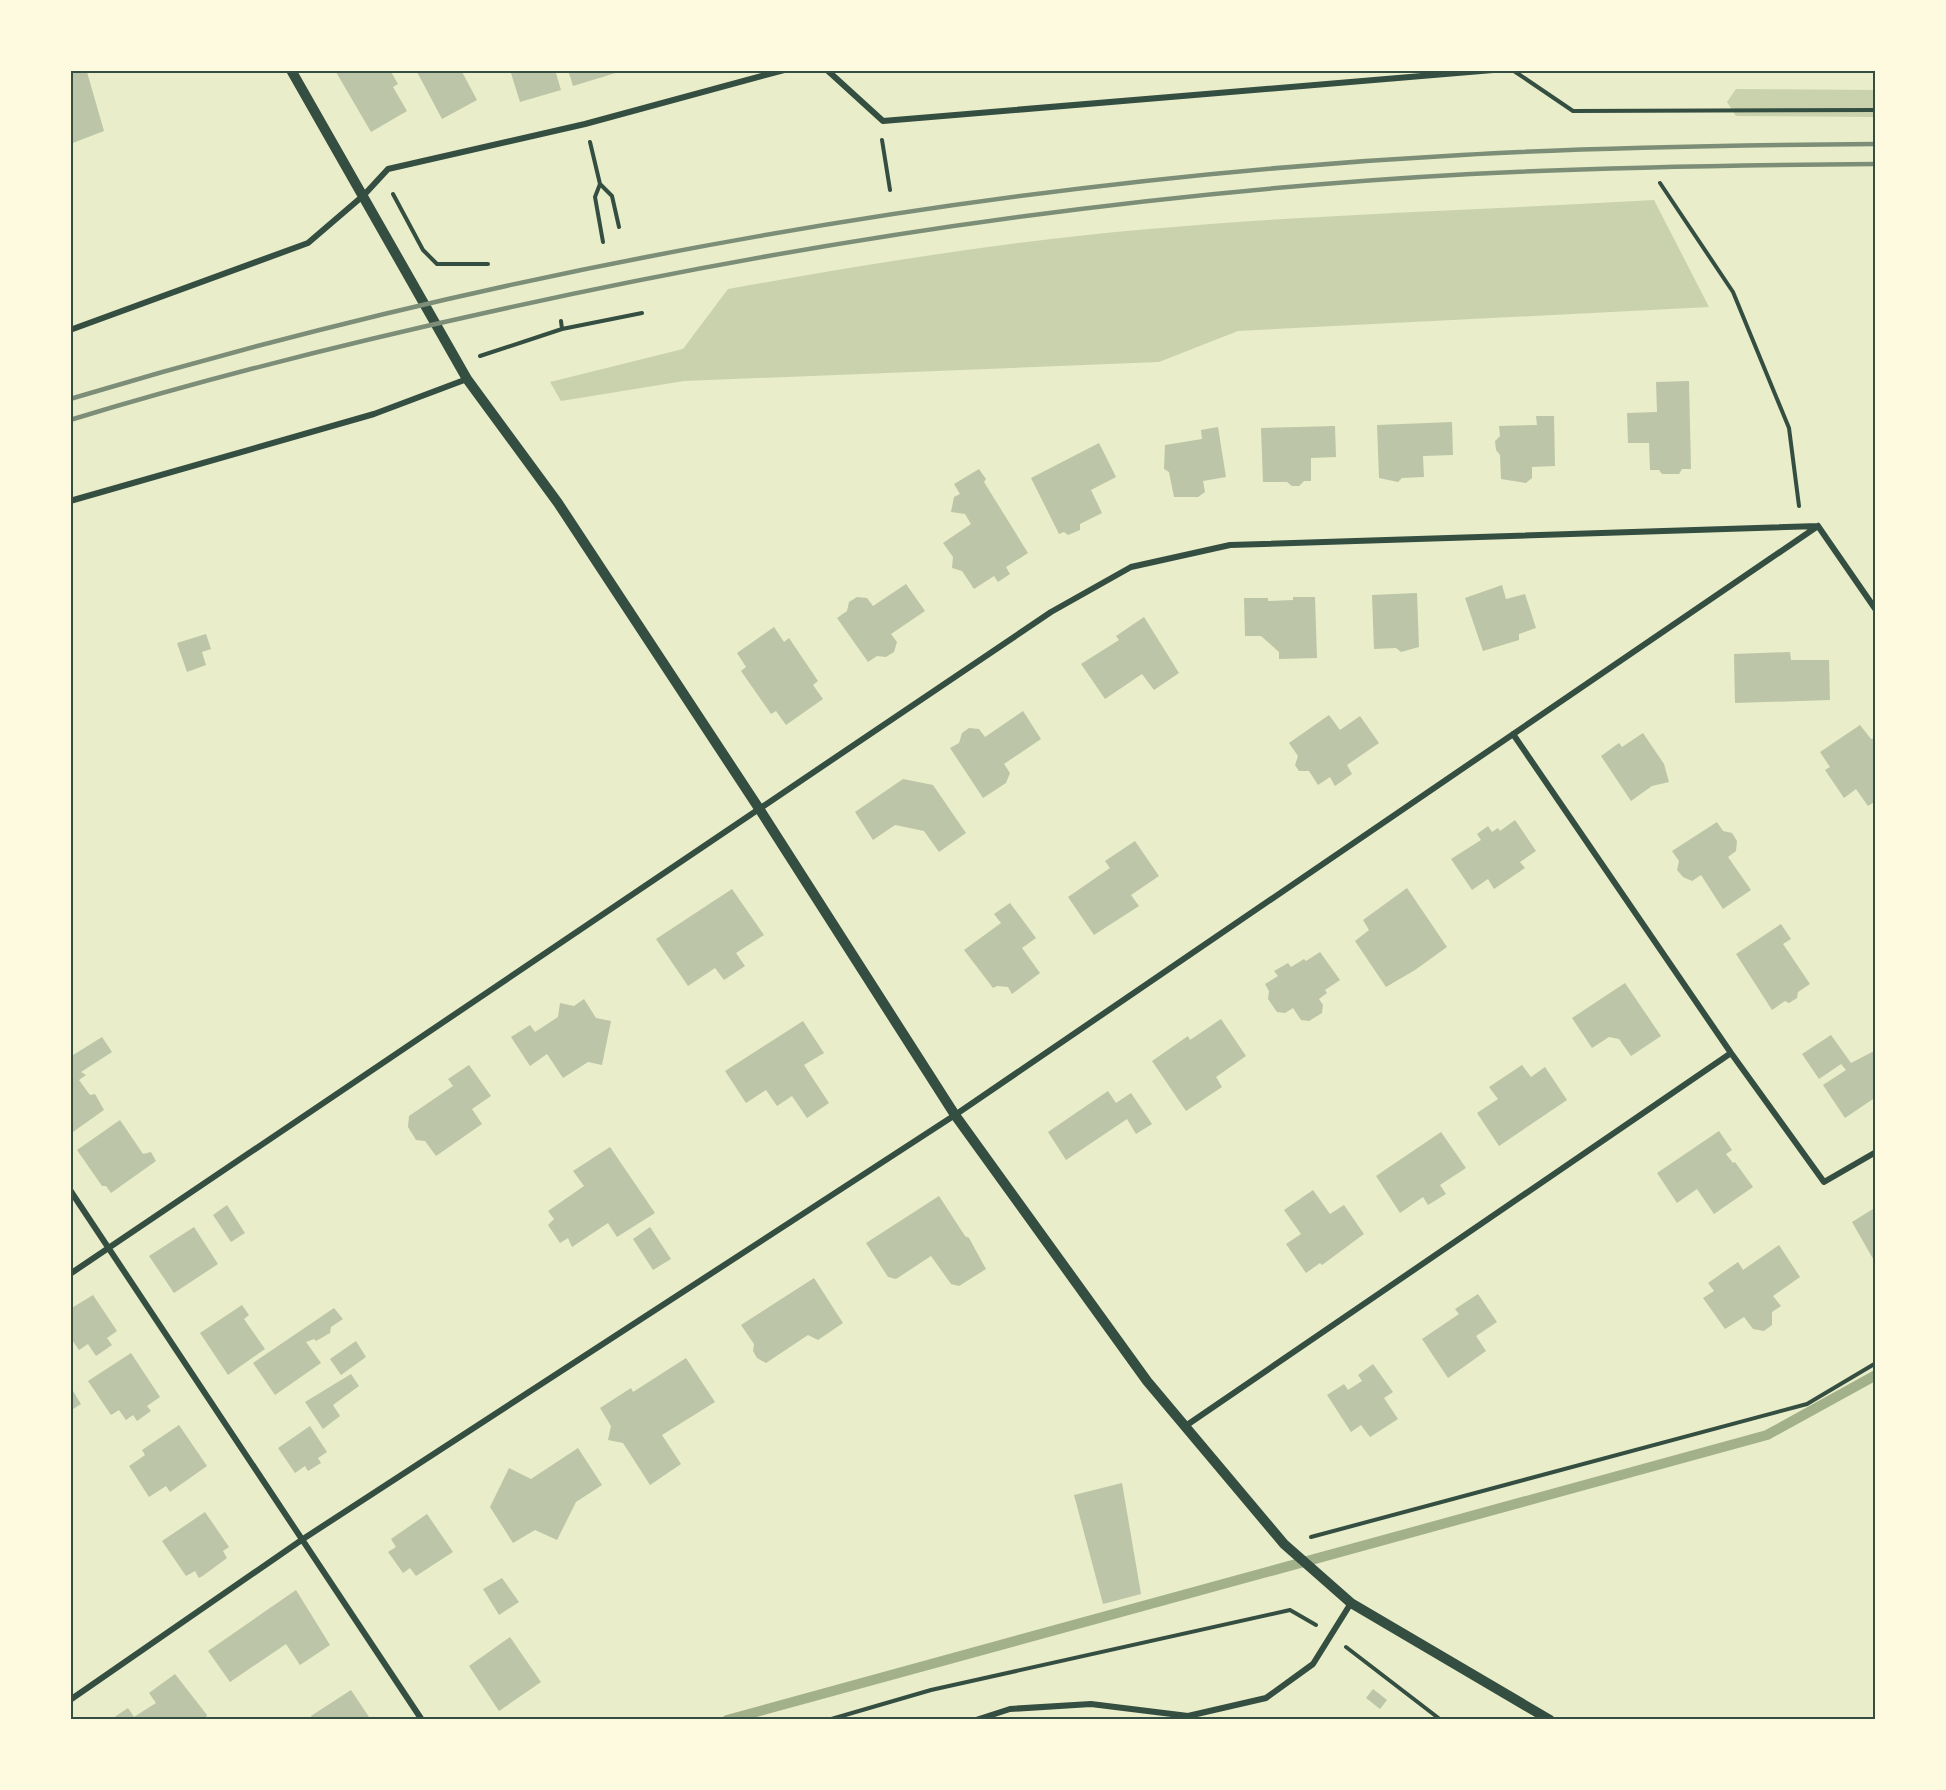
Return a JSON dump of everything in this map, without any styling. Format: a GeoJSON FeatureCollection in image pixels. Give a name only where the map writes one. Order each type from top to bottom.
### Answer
{"type":"FeatureCollection","features":[{"type":"Feature","properties":{"kind":"street"},"geometry":{"type":"LineString","coordinates":[[291,70],[467,379],[558,503],[760,810],[955,1115],[1147,1381],[1184,1428],[1287,1546],[1351,1603],[1550,1719]]}},
{"type":"Feature","properties":{"kind":"street"},"geometry":{"type":"LineString","coordinates":[[70,330],[308,243],[364,195],[388,169],[585,124],[784,70]]}},
{"type":"Feature","properties":{"kind":"street"},"geometry":{"type":"LineString","coordinates":[[827,70],[884,122],[1493,70]]}},
{"type":"Feature","properties":{"kind":"street"},"geometry":{"type":"LineString","coordinates":[[70,501],[374,414],[467,379]]}},
{"type":"Feature","properties":{"kind":"street"},"geometry":{"type":"LineString","coordinates":[[70,1274],[1050,612],[1131,567],[1230,545],[1818,526]]}},
{"type":"Feature","properties":{"kind":"street"},"geometry":{"type":"LineString","coordinates":[[1818,526],[1875,610]]}},
{"type":"Feature","properties":{"kind":"street"},"geometry":{"type":"LineString","coordinates":[[70,1700],[303,1539],[955,1115],[1818,526]]}},
{"type":"Feature","properties":{"kind":"street"},"geometry":{"type":"LineString","coordinates":[[1513,734],[1731,1053],[1824,1182],[1875,1152]]}},
{"type":"Feature","properties":{"kind":"street"},"geometry":{"type":"LineString","coordinates":[[1184,1428],[1731,1053]]}},
{"type":"Feature","properties":{"kind":"street"},"geometry":{"type":"LineString","coordinates":[[70,1190],[422,1719]]}},
{"type":"Feature","properties":{"kind":"street"},"geometry":{"type":"LineString","coordinates":[[976,1719],[1010,1709],[1091,1704],[1188,1718],[1266,1698],[1312,1664],[1351,1603]]}},
{"type":"Feature","properties":{"kind":"path"},"geometry":{"type":"LineString","coordinates":[[1513,70],[1573,111],[1875,110]]}},
{"type":"Feature","properties":{"kind":"path"},"geometry":{"type":"LineString","coordinates":[[884,122],[880,132],[890,190]]}},
{"type":"Feature","properties":{"kind":"path"},"geometry":{"type":"LineString","coordinates":[[585,124],[600,184],[612,196],[619,227]]}},
{"type":"Feature","properties":{"kind":"path"},"geometry":{"type":"LineString","coordinates":[[383,175],[423,250],[437,264],[488,264]]}},
{"type":"Feature","properties":{"kind":"path"},"geometry":{"type":"LineString","coordinates":[[1660,183],[1733,292],[1785,418],[1789,428],[1801,527]]}},
{"type":"Feature","properties":{"kind":"path"},"geometry":{"type":"LineString","coordinates":[[600,184],[595,197],[603,242]]}},
{"type":"Feature","properties":{"kind":"path"},"geometry":{"type":"LineString","coordinates":[[467,379],[480,355],[562,329],[642,313]]}},
{"type":"Feature","properties":{"kind":"path"},"geometry":{"type":"LineString","coordinates":[[561,321],[562,329]]}},
{"type":"Feature","properties":{"kind":"path"},"geometry":{"type":"LineString","coordinates":[[1287,1546],[1807,1404],[1875,1363]]}},
{"type":"Feature","properties":{"kind":"path"},"geometry":{"type":"LineString","coordinates":[[828,1719],[931,1690],[1290,1610],[1331,1635],[1441,1719]]}},
{"type":"Feature","properties":{"kind":"green space"},"geometry":{"type":"Polygon","coordinates":[[[1736,89],[1875,90],[1875,117],[1736,116],[1727,102],[1736,89]]]}},
{"type":"Feature","properties":{"kind":"green space"},"geometry":{"type":"Polygon","coordinates":[[[1654,200],[1709,307],[1238,331],[1159,362],[684,381],[561,401],[550,382],[683,349],[728,289],[833,271],[990,247],[1149,229],[1338,216],[1654,200]]]}},
{"type":"Feature","properties":{"kind":"building"},"geometry":{"type":"Polygon","coordinates":[[[70,70],[87,72],[104,131],[70,144],[70,70]]]}},
{"type":"Feature","properties":{"kind":"building"},"geometry":{"type":"Polygon","coordinates":[[[338,70],[390,70],[398,84],[393,87],[407,111],[371,132],[336,72],[338,70]]]}},
{"type":"Feature","properties":{"kind":"building"},"geometry":{"type":"Polygon","coordinates":[[[416,70],[461,70],[477,100],[442,119],[416,70]]]}},
{"type":"Feature","properties":{"kind":"building"},"geometry":{"type":"Polygon","coordinates":[[[510,70],[555,70],[561,90],[520,102],[510,70]]]}},
{"type":"Feature","properties":{"kind":"building"},"geometry":{"type":"Polygon","coordinates":[[[568,70],[622,70],[622,71],[573,86],[568,70]]]}},
{"type":"Feature","properties":{"kind":"building"},"geometry":{"type":"Polygon","coordinates":[[[1689,381],[1691,469],[1682,469],[1679,474],[1662,474],[1659,470],[1650,470],[1649,443],[1628,443],[1627,413],[1657,412],[1656,382],[1689,381]]]}},
{"type":"Feature","properties":{"kind":"building"},"geometry":{"type":"Polygon","coordinates":[[[1536,416],[1554,416],[1555,466],[1532,467],[1532,478],[1526,483],[1501,479],[1500,455],[1496,450],[1495,441],[1500,436],[1499,426],[1537,425],[1536,416]]]}},
{"type":"Feature","properties":{"kind":"building"},"geometry":{"type":"Polygon","coordinates":[[[1452,422],[1453,455],[1423,456],[1424,477],[1402,478],[1398,482],[1379,478],[1377,425],[1452,422]]]}},
{"type":"Feature","properties":{"kind":"building"},"geometry":{"type":"Polygon","coordinates":[[[1335,426],[1336,457],[1311,458],[1311,481],[1304,481],[1299,486],[1292,486],[1287,482],[1263,482],[1261,428],[1335,426]]]}},
{"type":"Feature","properties":{"kind":"building"},"geometry":{"type":"Polygon","coordinates":[[[1218,427],[1226,477],[1203,481],[1205,492],[1198,497],[1174,497],[1169,472],[1164,469],[1165,445],[1202,439],[1201,430],[1218,427]]]}},
{"type":"Feature","properties":{"kind":"building"},"geometry":{"type":"Polygon","coordinates":[[[1099,443],[1116,477],[1091,490],[1102,513],[1080,524],[1080,530],[1068,535],[1064,532],[1059,534],[1031,478],[1099,443]]]}},
{"type":"Feature","properties":{"kind":"building"},"geometry":{"type":"Polygon","coordinates":[[[979,469],[986,479],[984,482],[1028,553],[1006,567],[1010,574],[998,582],[994,576],[974,589],[962,571],[952,568],[953,557],[943,543],[971,524],[965,514],[951,512],[954,497],[960,494],[954,484],[979,469]]]}},
{"type":"Feature","properties":{"kind":"building"},"geometry":{"type":"Polygon","coordinates":[[[906,584],[925,611],[891,634],[897,642],[894,652],[886,657],[877,656],[868,662],[837,618],[847,611],[849,602],[857,597],[867,598],[873,606],[906,584]]]}},
{"type":"Feature","properties":{"kind":"building"},"geometry":{"type":"Polygon","coordinates":[[[1502,585],[1506,599],[1525,594],[1536,628],[1519,634],[1519,640],[1483,651],[1465,598],[1502,585]]]}},
{"type":"Feature","properties":{"kind":"building"},"geometry":{"type":"Polygon","coordinates":[[[1417,593],[1419,647],[1401,652],[1396,648],[1374,649],[1372,595],[1417,593]]]}},
{"type":"Feature","properties":{"kind":"building"},"geometry":{"type":"Polygon","coordinates":[[[1293,597],[1315,597],[1317,658],[1279,659],[1279,652],[1261,636],[1245,636],[1244,598],[1268,598],[1268,601],[1293,600],[1293,597]]]}},
{"type":"Feature","properties":{"kind":"building"},"geometry":{"type":"Polygon","coordinates":[[[1144,617],[1179,673],[1154,690],[1142,674],[1105,699],[1081,664],[1119,640],[1116,636],[1144,617]]]}},
{"type":"Feature","properties":{"kind":"building"},"geometry":{"type":"Polygon","coordinates":[[[774,627],[784,642],[789,638],[818,681],[813,685],[823,699],[786,725],[776,711],[771,714],[741,671],[746,667],[737,653],[774,627]]]}},
{"type":"Feature","properties":{"kind":"building"},"geometry":{"type":"Polygon","coordinates":[[[206,634],[211,649],[202,652],[206,665],[187,672],[177,643],[206,634]]]}},
{"type":"Feature","properties":{"kind":"building"},"geometry":{"type":"Polygon","coordinates":[[[1790,652],[1791,660],[1829,660],[1830,700],[1735,703],[1734,654],[1790,652]]]}},
{"type":"Feature","properties":{"kind":"building"},"geometry":{"type":"Polygon","coordinates":[[[1023,711],[1041,739],[1004,764],[1010,773],[1006,783],[983,798],[950,748],[959,743],[962,733],[969,728],[979,729],[985,737],[1023,711]]]}},
{"type":"Feature","properties":{"kind":"building"},"geometry":{"type":"Polygon","coordinates":[[[1329,715],[1340,730],[1360,716],[1379,743],[1347,765],[1352,774],[1335,786],[1330,777],[1318,785],[1309,771],[1299,771],[1295,765],[1298,756],[1289,743],[1329,715]]]}},
{"type":"Feature","properties":{"kind":"building"},"geometry":{"type":"Polygon","coordinates":[[[1860,725],[1871,739],[1876,738],[1876,801],[1868,806],[1856,789],[1844,798],[1825,770],[1830,767],[1820,752],[1860,725]]]}},
{"type":"Feature","properties":{"kind":"building"},"geometry":{"type":"Polygon","coordinates":[[[1643,733],[1664,764],[1669,782],[1652,786],[1631,801],[1601,756],[1619,743],[1622,747],[1643,733]]]}},
{"type":"Feature","properties":{"kind":"building"},"geometry":{"type":"Polygon","coordinates":[[[903,779],[933,785],[966,833],[939,852],[924,831],[895,825],[873,840],[855,812],[903,779]]]}},
{"type":"Feature","properties":{"kind":"building"},"geometry":{"type":"Polygon","coordinates":[[[1515,820],[1536,851],[1520,862],[1525,868],[1494,889],[1488,879],[1472,890],[1451,859],[1481,840],[1477,834],[1488,826],[1492,832],[1498,828],[1500,831],[1515,820]]]}},
{"type":"Feature","properties":{"kind":"building"},"geometry":{"type":"Polygon","coordinates":[[[1717,822],[1723,831],[1732,833],[1737,841],[1736,851],[1728,857],[1751,890],[1723,909],[1701,875],[1692,881],[1683,877],[1677,870],[1679,861],[1672,851],[1717,822]]]}},
{"type":"Feature","properties":{"kind":"building"},"geometry":{"type":"Polygon","coordinates":[[[1135,841],[1159,876],[1131,895],[1139,906],[1094,935],[1068,897],[1110,868],[1105,861],[1135,841]]]}},
{"type":"Feature","properties":{"kind":"building"},"geometry":{"type":"Polygon","coordinates":[[[1407,888],[1447,947],[1386,987],[1355,941],[1369,930],[1363,920],[1407,888]]]}},
{"type":"Feature","properties":{"kind":"building"},"geometry":{"type":"Polygon","coordinates":[[[732,889],[764,935],[736,953],[745,966],[724,980],[715,968],[688,986],[656,939],[732,889]]]}},
{"type":"Feature","properties":{"kind":"building"},"geometry":{"type":"Polygon","coordinates":[[[1010,903],[1036,938],[1022,948],[1040,973],[1012,994],[1008,987],[993,988],[964,950],[1001,923],[994,914],[1010,903]]]}},
{"type":"Feature","properties":{"kind":"building"},"geometry":{"type":"Polygon","coordinates":[[[1781,924],[1791,939],[1783,944],[1810,984],[1798,992],[1797,998],[1789,1003],[1785,1001],[1772,1010],[1736,954],[1781,924]]]}},
{"type":"Feature","properties":{"kind":"building"},"geometry":{"type":"Polygon","coordinates":[[[1320,952],[1340,980],[1325,990],[1327,993],[1319,999],[1323,1005],[1322,1013],[1309,1021],[1301,1020],[1293,1008],[1285,1013],[1277,1012],[1268,999],[1269,991],[1265,984],[1278,976],[1274,971],[1288,963],[1291,967],[1304,959],[1306,961],[1320,952]]]}},
{"type":"Feature","properties":{"kind":"building"},"geometry":{"type":"Polygon","coordinates":[[[1625,983],[1661,1036],[1631,1056],[1619,1039],[1609,1037],[1592,1048],[1572,1018],[1625,983]]]}},
{"type":"Feature","properties":{"kind":"building"},"geometry":{"type":"Polygon","coordinates":[[[584,999],[596,1018],[611,1021],[602,1065],[588,1062],[563,1078],[547,1054],[530,1066],[511,1037],[530,1025],[535,1032],[558,1017],[560,1003],[574,1006],[584,999]]]}},
{"type":"Feature","properties":{"kind":"building"},"geometry":{"type":"Polygon","coordinates":[[[1221,1019],[1246,1056],[1216,1077],[1222,1087],[1186,1111],[1152,1061],[1188,1036],[1190,1040],[1221,1019]]]}},
{"type":"Feature","properties":{"kind":"building"},"geometry":{"type":"Polygon","coordinates":[[[803,1021],[824,1053],[804,1065],[829,1103],[807,1118],[792,1096],[777,1106],[766,1090],[746,1103],[725,1071],[803,1021]]]}},
{"type":"Feature","properties":{"kind":"building"},"geometry":{"type":"Polygon","coordinates":[[[1831,1035],[1851,1063],[1876,1050],[1876,1097],[1845,1118],[1823,1085],[1846,1070],[1841,1064],[1819,1079],[1802,1054],[1831,1035]]]}},
{"type":"Feature","properties":{"kind":"building"},"geometry":{"type":"Polygon","coordinates":[[[102,1037],[112,1052],[81,1072],[86,1075],[79,1080],[90,1095],[95,1094],[104,1110],[70,1134],[70,1057],[102,1037]]]}},
{"type":"Feature","properties":{"kind":"building"},"geometry":{"type":"Polygon","coordinates":[[[469,1065],[491,1096],[472,1109],[482,1124],[436,1156],[425,1141],[416,1140],[408,1127],[409,1116],[453,1086],[448,1079],[469,1065]]]}},
{"type":"Feature","properties":{"kind":"building"},"geometry":{"type":"Polygon","coordinates":[[[1522,1065],[1531,1077],[1545,1067],[1567,1100],[1499,1146],[1477,1113],[1498,1099],[1489,1087],[1522,1065]]]}},
{"type":"Feature","properties":{"kind":"building"},"geometry":{"type":"Polygon","coordinates":[[[1108,1091],[1116,1103],[1131,1093],[1152,1124],[1136,1134],[1127,1119],[1066,1160],[1048,1132],[1108,1091]]]}},
{"type":"Feature","properties":{"kind":"building"},"geometry":{"type":"Polygon","coordinates":[[[120,1120],[143,1154],[151,1152],[156,1161],[111,1193],[106,1186],[102,1186],[77,1150],[120,1120]]]}},
{"type":"Feature","properties":{"kind":"building"},"geometry":{"type":"Polygon","coordinates":[[[1719,1131],[1732,1150],[1726,1154],[1733,1163],[1735,1162],[1753,1187],[1714,1214],[1697,1189],[1677,1203],[1657,1173],[1719,1131]]]}},
{"type":"Feature","properties":{"kind":"building"},"geometry":{"type":"Polygon","coordinates":[[[1441,1132],[1466,1168],[1440,1185],[1446,1194],[1428,1205],[1423,1197],[1400,1213],[1376,1176],[1441,1132]]]}},
{"type":"Feature","properties":{"kind":"building"},"geometry":{"type":"Polygon","coordinates":[[[610,1147],[655,1213],[617,1237],[608,1223],[572,1247],[568,1238],[560,1243],[548,1225],[554,1219],[548,1211],[584,1186],[573,1171],[610,1147]]]}},
{"type":"Feature","properties":{"kind":"building"},"geometry":{"type":"Polygon","coordinates":[[[1313,1190],[1330,1214],[1344,1205],[1364,1234],[1322,1265],[1320,1263],[1306,1273],[1286,1244],[1301,1234],[1284,1210],[1313,1190]]]}},
{"type":"Feature","properties":{"kind":"building"},"geometry":{"type":"Polygon","coordinates":[[[939,1196],[965,1236],[969,1238],[986,1269],[959,1286],[951,1284],[931,1256],[896,1279],[888,1277],[866,1243],[939,1196]]]}},
{"type":"Feature","properties":{"kind":"building"},"geometry":{"type":"Polygon","coordinates":[[[227,1205],[245,1233],[231,1242],[213,1215],[227,1205]]]}},
{"type":"Feature","properties":{"kind":"building"},"geometry":{"type":"Polygon","coordinates":[[[1873,1209],[1876,1214],[1876,1264],[1852,1222],[1873,1209]]]}},
{"type":"Feature","properties":{"kind":"building"},"geometry":{"type":"Polygon","coordinates":[[[194,1227],[218,1264],[174,1293],[149,1256],[194,1227]]]}},
{"type":"Feature","properties":{"kind":"building"},"geometry":{"type":"Polygon","coordinates":[[[650,1227],[671,1259],[653,1270],[633,1239],[650,1227]]]}},
{"type":"Feature","properties":{"kind":"building"},"geometry":{"type":"Polygon","coordinates":[[[1779,1245],[1800,1277],[1773,1296],[1781,1306],[1772,1312],[1772,1325],[1764,1331],[1753,1329],[1744,1317],[1725,1329],[1703,1298],[1714,1291],[1708,1283],[1738,1262],[1743,1270],[1779,1245]]]}},
{"type":"Feature","properties":{"kind":"building"},"geometry":{"type":"Polygon","coordinates":[[[814,1278],[843,1323],[818,1340],[808,1335],[766,1363],[757,1358],[753,1351],[754,1344],[741,1325],[814,1278]]]}},
{"type":"Feature","properties":{"kind":"building"},"geometry":{"type":"Polygon","coordinates":[[[1478,1294],[1497,1322],[1476,1336],[1486,1351],[1448,1378],[1422,1339],[1459,1314],[1455,1309],[1478,1294]]]}},
{"type":"Feature","properties":{"kind":"building"},"geometry":{"type":"Polygon","coordinates":[[[93,1295],[117,1331],[107,1338],[112,1345],[96,1356],[88,1344],[79,1350],[70,1337],[70,1309],[93,1295]]]}},
{"type":"Feature","properties":{"kind":"building"},"geometry":{"type":"Polygon","coordinates":[[[242,1305],[249,1315],[244,1319],[265,1349],[228,1375],[200,1333],[242,1305]]]}},
{"type":"Feature","properties":{"kind":"building"},"geometry":{"type":"Polygon","coordinates":[[[334,1308],[343,1319],[331,1327],[330,1333],[316,1341],[314,1339],[306,1342],[321,1363],[275,1395],[253,1363],[334,1308]]]}},
{"type":"Feature","properties":{"kind":"building"},"geometry":{"type":"Polygon","coordinates":[[[356,1341],[366,1357],[341,1375],[330,1359],[356,1341]]]}},
{"type":"Feature","properties":{"kind":"building"},"geometry":{"type":"Polygon","coordinates":[[[131,1353],[160,1397],[147,1406],[151,1411],[137,1421],[133,1415],[126,1420],[119,1410],[111,1415],[88,1381],[131,1353]]]}},
{"type":"Feature","properties":{"kind":"building"},"geometry":{"type":"Polygon","coordinates":[[[686,1358],[715,1402],[662,1435],[681,1464],[650,1485],[623,1443],[608,1440],[611,1426],[600,1408],[631,1388],[633,1392],[686,1358]]]}},
{"type":"Feature","properties":{"kind":"building"},"geometry":{"type":"Polygon","coordinates":[[[1373,1364],[1393,1392],[1384,1398],[1398,1419],[1370,1437],[1361,1425],[1351,1432],[1327,1395],[1344,1384],[1348,1390],[1362,1381],[1358,1375],[1373,1364]]]}},
{"type":"Feature","properties":{"kind":"building"},"geometry":{"type":"Polygon","coordinates":[[[351,1374],[359,1386],[333,1405],[340,1416],[323,1429],[305,1402],[351,1374]]]}},
{"type":"Feature","properties":{"kind":"building"},"geometry":{"type":"Polygon","coordinates":[[[73,1391],[81,1404],[70,1411],[70,1393],[73,1391]]]}},
{"type":"Feature","properties":{"kind":"building"},"geometry":{"type":"Polygon","coordinates":[[[179,1425],[207,1466],[170,1492],[166,1486],[149,1497],[129,1466],[145,1455],[142,1450],[179,1425]]]}},
{"type":"Feature","properties":{"kind":"building"},"geometry":{"type":"Polygon","coordinates":[[[310,1426],[327,1452],[318,1458],[321,1463],[308,1471],[305,1466],[295,1473],[278,1448],[310,1426]]]}},
{"type":"Feature","properties":{"kind":"building"},"geometry":{"type":"Polygon","coordinates":[[[578,1448],[602,1485],[576,1502],[557,1540],[535,1530],[513,1543],[490,1507],[509,1468],[531,1479],[578,1448]]]}},
{"type":"Feature","properties":{"kind":"building"},"geometry":{"type":"Polygon","coordinates":[[[1122,1483],[1141,1594],[1103,1604],[1074,1495],[1122,1483]]]}},
{"type":"Feature","properties":{"kind":"building"},"geometry":{"type":"Polygon","coordinates":[[[205,1512],[229,1547],[223,1551],[227,1558],[199,1578],[195,1571],[186,1576],[162,1541],[205,1512]]]}},
{"type":"Feature","properties":{"kind":"building"},"geometry":{"type":"Polygon","coordinates":[[[427,1514],[453,1552],[416,1576],[410,1568],[403,1573],[388,1552],[396,1547],[391,1539],[427,1514]]]}},
{"type":"Feature","properties":{"kind":"building"},"geometry":{"type":"Polygon","coordinates":[[[502,1578],[519,1602],[499,1615],[483,1589],[502,1578]]]}},
{"type":"Feature","properties":{"kind":"building"},"geometry":{"type":"Polygon","coordinates":[[[296,1590],[330,1645],[300,1665],[286,1644],[230,1682],[208,1651],[296,1590]]]}},
{"type":"Feature","properties":{"kind":"building"},"geometry":{"type":"Polygon","coordinates":[[[510,1637],[541,1682],[499,1711],[469,1666],[510,1637]]]}},
{"type":"Feature","properties":{"kind":"building"},"geometry":{"type":"Polygon","coordinates":[[[175,1674],[207,1715],[205,1720],[110,1720],[128,1708],[134,1717],[156,1703],[149,1693],[175,1674]]]}},
{"type":"Feature","properties":{"kind":"building"},"geometry":{"type":"Polygon","coordinates":[[[1373,1689],[1387,1700],[1380,1709],[1366,1698],[1373,1689]]]}},
{"type":"Feature","properties":{"kind":"building"},"geometry":{"type":"Polygon","coordinates":[[[351,1690],[371,1720],[313,1720],[311,1716],[351,1690]]]}},
{"type":"Feature","properties":{"kind":"waterway"},"geometry":{"type":"LineString","coordinates":[[727,1720],[1767,1435],[1876,1375]]}},
{"type":"Feature","properties":{"kind":"railway"},"geometry":{"type":"LineString","coordinates":[[70,399],[239,351],[410,308],[584,270],[759,236],[935,208],[1111,185],[1287,167],[1462,155],[1669,147],[1876,144]]}},
{"type":"Feature","properties":{"kind":"railway"},"geometry":{"type":"LineString","coordinates":[[70,420],[278,362],[489,312],[732,263],[854,241],[977,223],[1224,193],[1347,182],[1572,170],[1876,164]]}}]}
